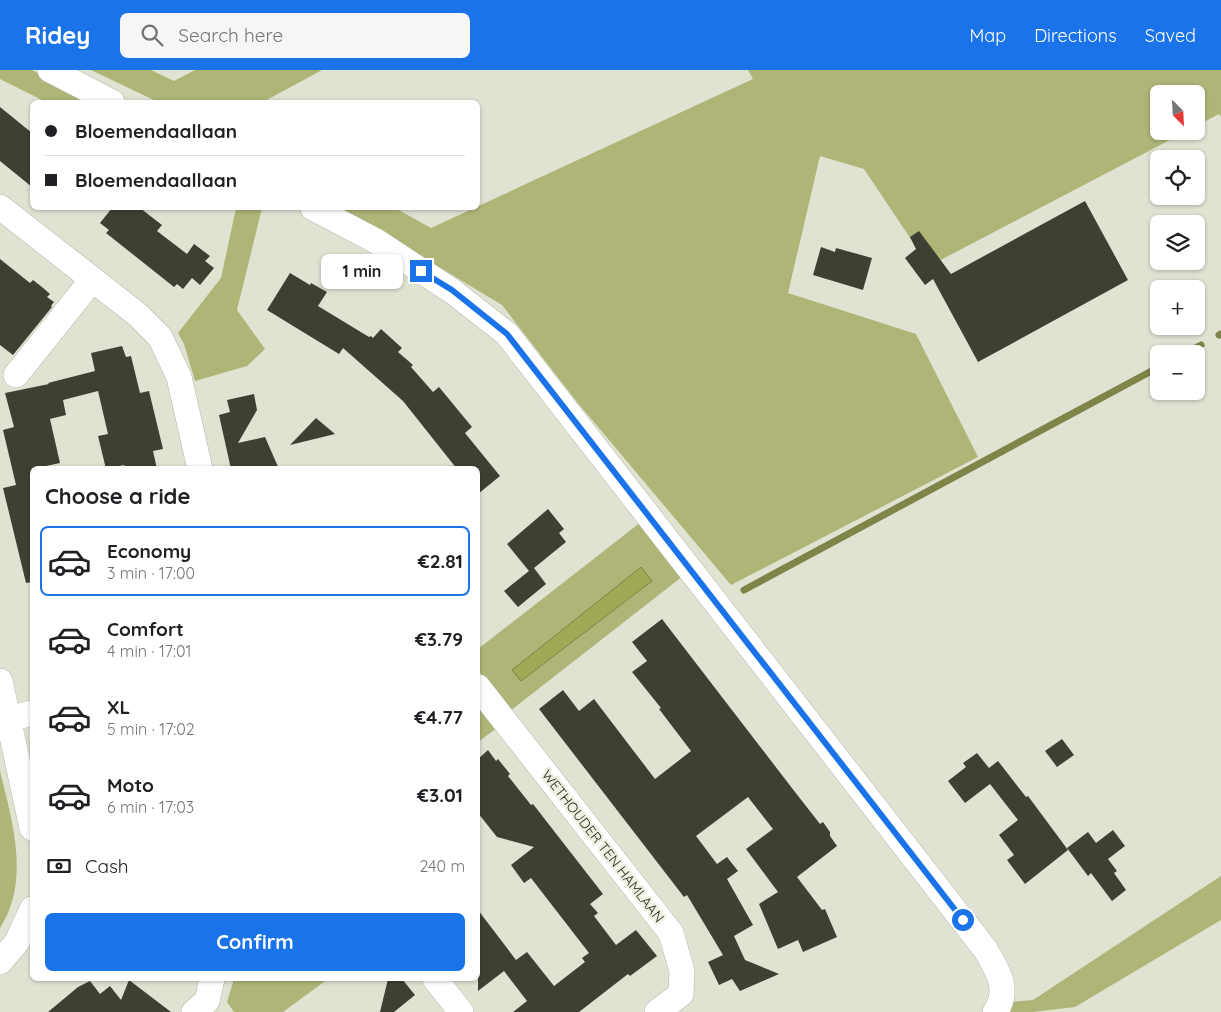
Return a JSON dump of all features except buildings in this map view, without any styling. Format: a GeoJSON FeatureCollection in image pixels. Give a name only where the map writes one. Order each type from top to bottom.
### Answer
{"type":"FeatureCollection","features":[{"type":"Feature","properties":{"kind":"street"},"geometry":{"type":"LineString","coordinates":[[50,70],[108,100]]}},
{"type":"Feature","properties":{"kind":"street"},"geometry":{"type":"LineString","coordinates":[[0,207],[138,315],[160,337],[179,377],[199,466]]}},
{"type":"Feature","properties":{"kind":"street"},"geometry":{"type":"LineString","coordinates":[[316,210],[376,241],[452,290],[507,334],[985,949],[998,970],[1003,990],[1000,1005],[995,1012]]}},
{"type":"Feature","properties":{"kind":"street"},"geometry":{"type":"LineString","coordinates":[[16,374],[92,280]]}},
{"type":"Feature","properties":{"kind":"street"},"geometry":{"type":"LineString","coordinates":[[0,681],[14,718],[30,816]]}},
{"type":"Feature","properties":{"kind":"street","name":"WETHOUDER TEN HAMLAAN"},"geometry":{"type":"LineString","coordinates":[[480,690],[672,933],[682,971],[681,994],[657,1012]]}},
{"type":"Feature","properties":{"kind":"street"},"geometry":{"type":"LineString","coordinates":[[0,962],[17,942],[30,913]]}},
{"type":"Feature","properties":{"kind":"street"},"geometry":{"type":"LineString","coordinates":[[437,981],[461,1012]]}},
{"type":"Feature","properties":{"kind":"shaded area"},"geometry":{"type":"Polygon","coordinates":[[[0,70],[32,70],[96,100],[42,100],[0,79],[0,70]]]}},
{"type":"Feature","properties":{"kind":"shaded area"},"geometry":{"type":"Polygon","coordinates":[[[91,70],[151,70],[174,81],[195,70],[322,70],[267,100],[154,100],[91,70]]]}},
{"type":"Feature","properties":{"kind":"shaded area"},"geometry":{"type":"Polygon","coordinates":[[[748,70],[1221,70],[1221,117],[1219,114],[1205,121],[1205,85],[1150,85],[1150,140],[1170,140],[929,266],[864,169],[820,156],[788,293],[916,334],[978,457],[731,585],[577,402],[502,305],[344,210],[399,210],[431,228],[470,210],[480,210],[480,205],[753,79],[748,70]]]}},
{"type":"Feature","properties":{"kind":"shaded area"},"geometry":{"type":"Polygon","coordinates":[[[236,210],[262,210],[237,310],[265,349],[247,366],[195,381],[184,344],[178,333],[221,278],[236,210]]]}},
{"type":"Feature","properties":{"kind":"shaded area"},"geometry":{"type":"Polygon","coordinates":[[[641,522],[683,576],[510,711],[480,673],[480,647],[641,522]]]}},
{"type":"Feature","properties":{"kind":"shaded area"},"geometry":{"type":"Polygon","coordinates":[[[641,567],[652,581],[521,681],[512,670],[641,567]]]}},
{"type":"Feature","properties":{"kind":"shaded area"},"geometry":{"type":"Polygon","coordinates":[[[480,703],[498,727],[480,740],[480,703]]]}},
{"type":"Feature","properties":{"kind":"shaded area"},"geometry":{"type":"Polygon","coordinates":[[[0,771],[13,830],[17,871],[15,891],[9,910],[0,928],[0,771]]]}},
{"type":"Feature","properties":{"kind":"shaded area"},"geometry":{"type":"Polygon","coordinates":[[[1221,876],[1221,920],[1075,1007],[1033,1012],[1010,1012],[1010,1002],[1033,1000],[1221,876]]]}},
{"type":"Feature","properties":{"kind":"shaded area"},"geometry":{"type":"Polygon","coordinates":[[[233,981],[325,981],[283,1012],[234,1012],[227,1002],[233,981]]]}},
{"type":"Feature","properties":{"kind":"waterway"},"geometry":{"type":"LineString","coordinates":[[744,590],[1150,372]]}},
{"type":"Feature","properties":{"kind":"route"},"geometry":{"type":"LineString","coordinates":[[421,271],[452,290],[507,334],[963,920]]}}]}
